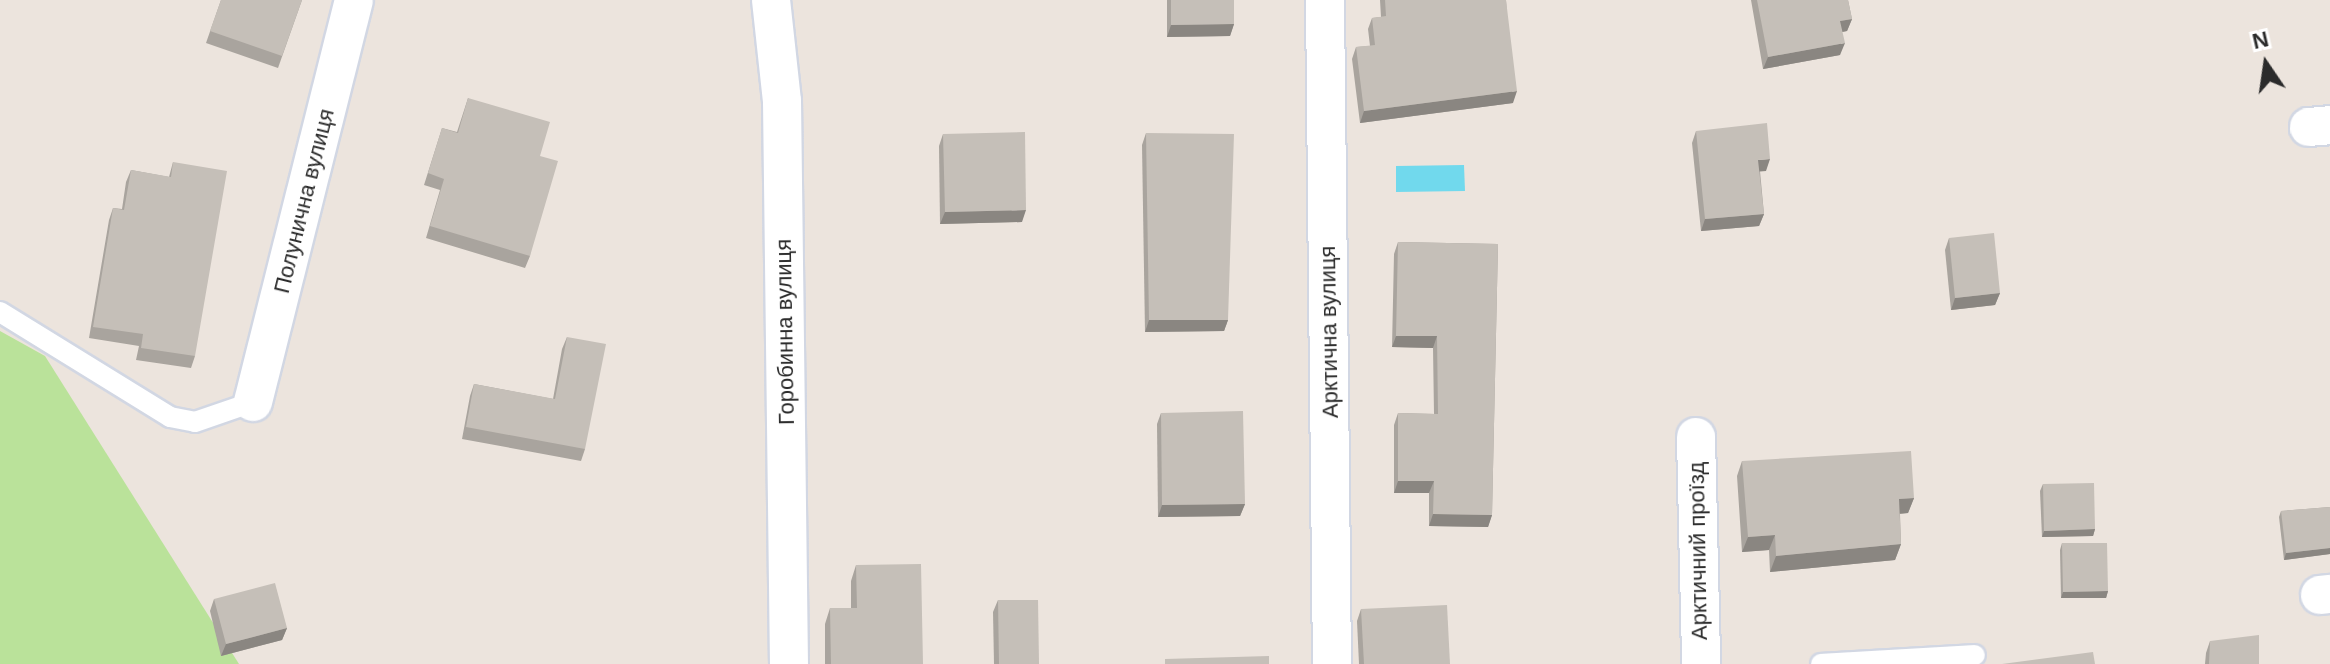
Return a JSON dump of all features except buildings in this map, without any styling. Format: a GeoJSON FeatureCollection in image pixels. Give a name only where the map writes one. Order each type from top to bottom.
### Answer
{"type":"FeatureCollection","features":[{"type":"Feature","properties":{"kind":"street","name":"Полунична вулиця"},"geometry":{"type":"LineString","coordinates":[[253,402],[354,0]]}},
{"type":"Feature","properties":{"kind":"street","name":"Горобинна вулиця"},"geometry":{"type":"LineString","coordinates":[[771,0],[782,101],[789,664]]}},
{"type":"Feature","properties":{"kind":"street","name":"Арктична вулиця"},"geometry":{"type":"LineString","coordinates":[[1325,0],[1332,664]]}},
{"type":"Feature","properties":{"kind":"street","name":"Арктичний проїзд"},"geometry":{"type":"LineString","coordinates":[[1696,437],[1701,664]]}},
{"type":"Feature","properties":{"kind":"lane"},"geometry":{"type":"LineString","coordinates":[[0,312],[170,417],[195,422],[253,402]]}},
{"type":"Feature","properties":{"kind":"lane"},"geometry":{"type":"LineString","coordinates":[[1821,664],[1975,655]]}},
{"type":"Feature","properties":{"kind":"green space"},"geometry":{"type":"Polygon","coordinates":[[[0,331],[45,356],[239,664],[0,664],[0,331]]]}},
{"type":"Feature","properties":{"kind":"water"},"geometry":{"type":"Polygon","coordinates":[[[1464,165],[1465,191],[1396,192],[1396,166],[1464,165]]]}}]}
